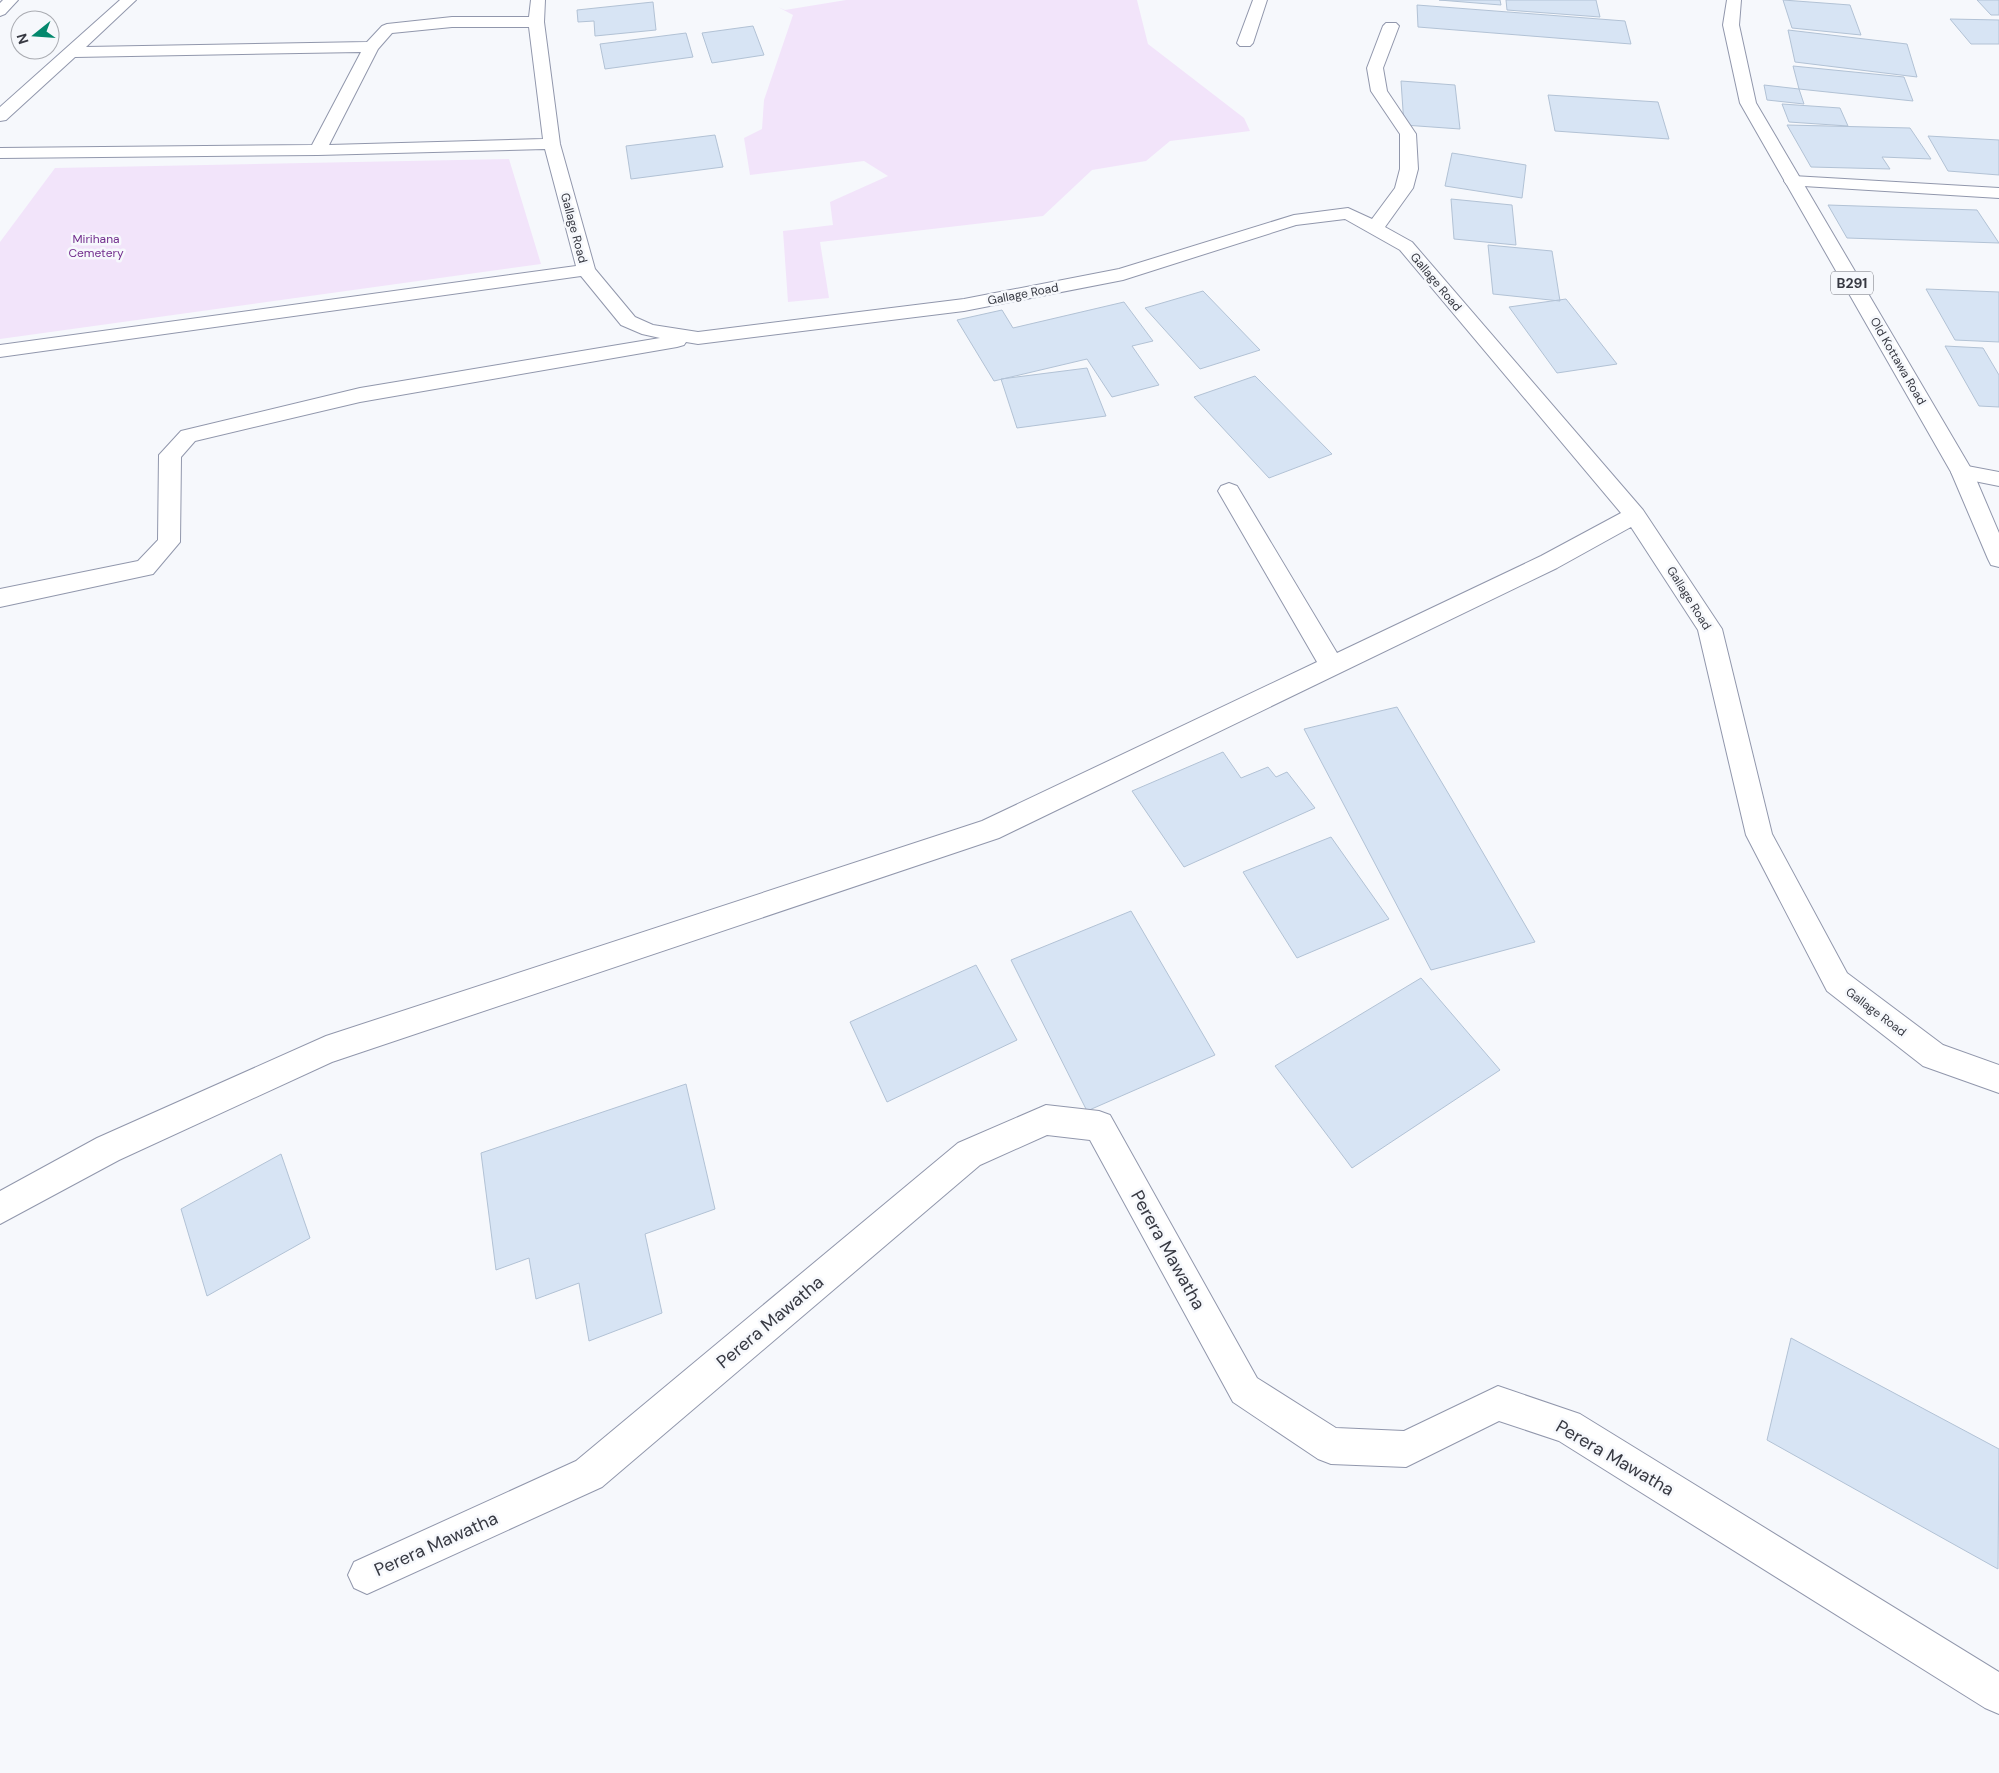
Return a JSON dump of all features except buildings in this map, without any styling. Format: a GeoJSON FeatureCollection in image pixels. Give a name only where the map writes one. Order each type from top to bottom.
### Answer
{"type":"FeatureCollection","features":[{"type":"Feature","properties":{"kind":"street"},"geometry":{"type":"LineString","coordinates":[[0,12],[11,0]]}},
{"type":"Feature","properties":{"kind":"street"},"geometry":{"type":"LineString","coordinates":[[0,116],[129,0]]}},
{"type":"Feature","properties":{"kind":"street","name":"Gallage Road"},"geometry":{"type":"LineString","coordinates":[[538,0],[536,22],[552,144],[586,270],[628,321],[649,330],[698,338],[964,305],[1123,274],[1294,220],[1348,213],[1406,246],[1635,515],[1710,629],[1759,835],[1837,982],[1934,1056],[1999,1079]]}},
{"type":"Feature","properties":{"kind":"street"},"geometry":{"type":"LineString","coordinates":[[1245,43],[1260,0]]}},
{"type":"Feature","properties":{"kind":"street","name":"Old Kottawa Road"},"geometry":{"type":"LineString","coordinates":[[1734,0],[1731,26],[1748,103],[1962,472],[1999,560]]}},
{"type":"Feature","properties":{"kind":"street"},"geometry":{"type":"LineString","coordinates":[[318,150],[371,47],[387,30],[452,22],[536,22]]}},
{"type":"Feature","properties":{"kind":"street"},"geometry":{"type":"LineString","coordinates":[[1375,228],[1404,188],[1409,169],[1408,134],[1379,91],[1375,68],[1391,26]]}},
{"type":"Feature","properties":{"kind":"street"},"geometry":{"type":"LineString","coordinates":[[73,52],[371,47]]}},
{"type":"Feature","properties":{"kind":"street"},"geometry":{"type":"LineString","coordinates":[[0,153],[318,150],[552,144]]}},
{"type":"Feature","properties":{"kind":"street"},"geometry":{"type":"LineString","coordinates":[[1793,181],[1999,192]]}},
{"type":"Feature","properties":{"kind":"street"},"geometry":{"type":"LineString","coordinates":[[0,351],[586,270]]}},
{"type":"Feature","properties":{"kind":"street"},"geometry":{"type":"LineString","coordinates":[[0,598],[145,568],[169,542],[170,455],[188,436],[360,395],[698,338]]}},
{"type":"Feature","properties":{"kind":"street"},"geometry":{"type":"LineString","coordinates":[[1962,472],[1999,479]]}},
{"type":"Feature","properties":{"kind":"street"},"geometry":{"type":"LineString","coordinates":[[1229,491],[1332,666]]}},
{"type":"Feature","properties":{"kind":"street"},"geometry":{"type":"LineString","coordinates":[[0,1208],[108,1149],[326,1050],[990,830],[1549,562],[1635,515]]}},
{"type":"Feature","properties":{"kind":"street","name":"Perera Mawatha"},"geometry":{"type":"LineString","coordinates":[[367,1575],[589,1474],[969,1154],[1046,1120],[1099,1126],[1245,1390],[1331,1446],[1406,1449],[1498,1403],[1568,1426],[1999,1694]]}},
{"type":"Feature","properties":{"kind":"green space"},"geometry":{"type":"Polygon","coordinates":[[[846,0],[1137,0],[1148,44],[1244,118],[1250,131],[1170,141],[1146,161],[1092,170],[1043,216],[820,242],[829,298],[788,302],[783,231],[833,225],[830,202],[888,176],[864,161],[750,175],[744,138],[762,129],[764,100],[793,15],[778,7],[785,10],[846,0]]]}},
{"type":"Feature","properties":{"kind":"green space","name":"Mirihana Cemetery"},"geometry":{"type":"Polygon","coordinates":[[[509,159],[541,264],[0,339],[0,242],[55,168],[509,159]]]}}]}
